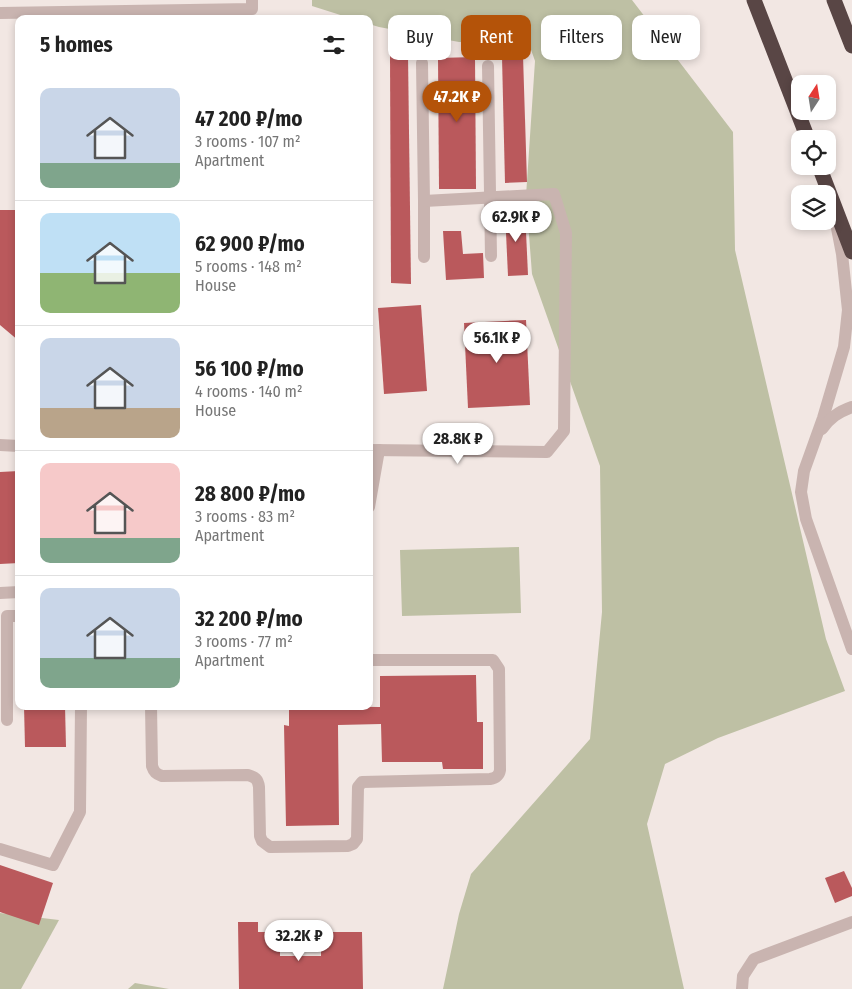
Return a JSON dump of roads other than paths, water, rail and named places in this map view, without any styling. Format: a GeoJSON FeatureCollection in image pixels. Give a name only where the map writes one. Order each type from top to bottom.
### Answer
{"type":"FeatureCollection","features":[{"type":"Feature","properties":{"kind":"highway"},"geometry":{"type":"LineString","coordinates":[[754,0],[805,130]]}},
{"type":"Feature","properties":{"kind":"highway"},"geometry":{"type":"LineString","coordinates":[[834,0],[852,46]]}},
{"type":"Feature","properties":{"kind":"highway"},"geometry":{"type":"LineString","coordinates":[[836,210],[852,252]]}},
{"type":"Feature","properties":{"kind":"street"},"geometry":{"type":"LineString","coordinates":[[0,13],[136,15],[252,9],[252,0]]}},
{"type":"Feature","properties":{"kind":"street"},"geometry":{"type":"LineString","coordinates":[[422,63],[424,257]]}},
{"type":"Feature","properties":{"kind":"street"},"geometry":{"type":"LineString","coordinates":[[488,66],[491,256]]}},
{"type":"Feature","properties":{"kind":"street"},"geometry":{"type":"LineString","coordinates":[[374,450],[547,452],[564,431],[566,233],[554,194],[424,201]]}},
{"type":"Feature","properties":{"kind":"street"},"geometry":{"type":"LineString","coordinates":[[836,224],[842,254],[848,310],[844,347],[804,471],[801,492],[806,519],[852,649]]}},
{"type":"Feature","properties":{"kind":"street"},"geometry":{"type":"LineString","coordinates":[[814,440],[827,422],[839,412],[852,407]]}},
{"type":"Feature","properties":{"kind":"street"},"geometry":{"type":"LineString","coordinates":[[0,445],[15,446]]}},
{"type":"Feature","properties":{"kind":"street"},"geometry":{"type":"LineString","coordinates":[[0,593],[15,592]]}},
{"type":"Feature","properties":{"kind":"street"},"geometry":{"type":"LineString","coordinates":[[7,720],[9,617]]}},
{"type":"Feature","properties":{"kind":"street"},"geometry":{"type":"LineString","coordinates":[[151,710],[152,766],[157,774],[162,776],[248,775],[254,777],[258,781],[259,787],[260,836],[265,845],[270,847],[348,846],[357,840],[358,787],[362,782],[490,779],[495,778],[500,770],[499,669],[493,660],[373,660]]}},
{"type":"Feature","properties":{"kind":"street"},"geometry":{"type":"LineString","coordinates":[[0,849],[53,865],[80,812],[80,710]]}},
{"type":"Feature","properties":{"kind":"street"},"geometry":{"type":"LineString","coordinates":[[742,989],[743,976],[754,959],[852,922]]}}]}
